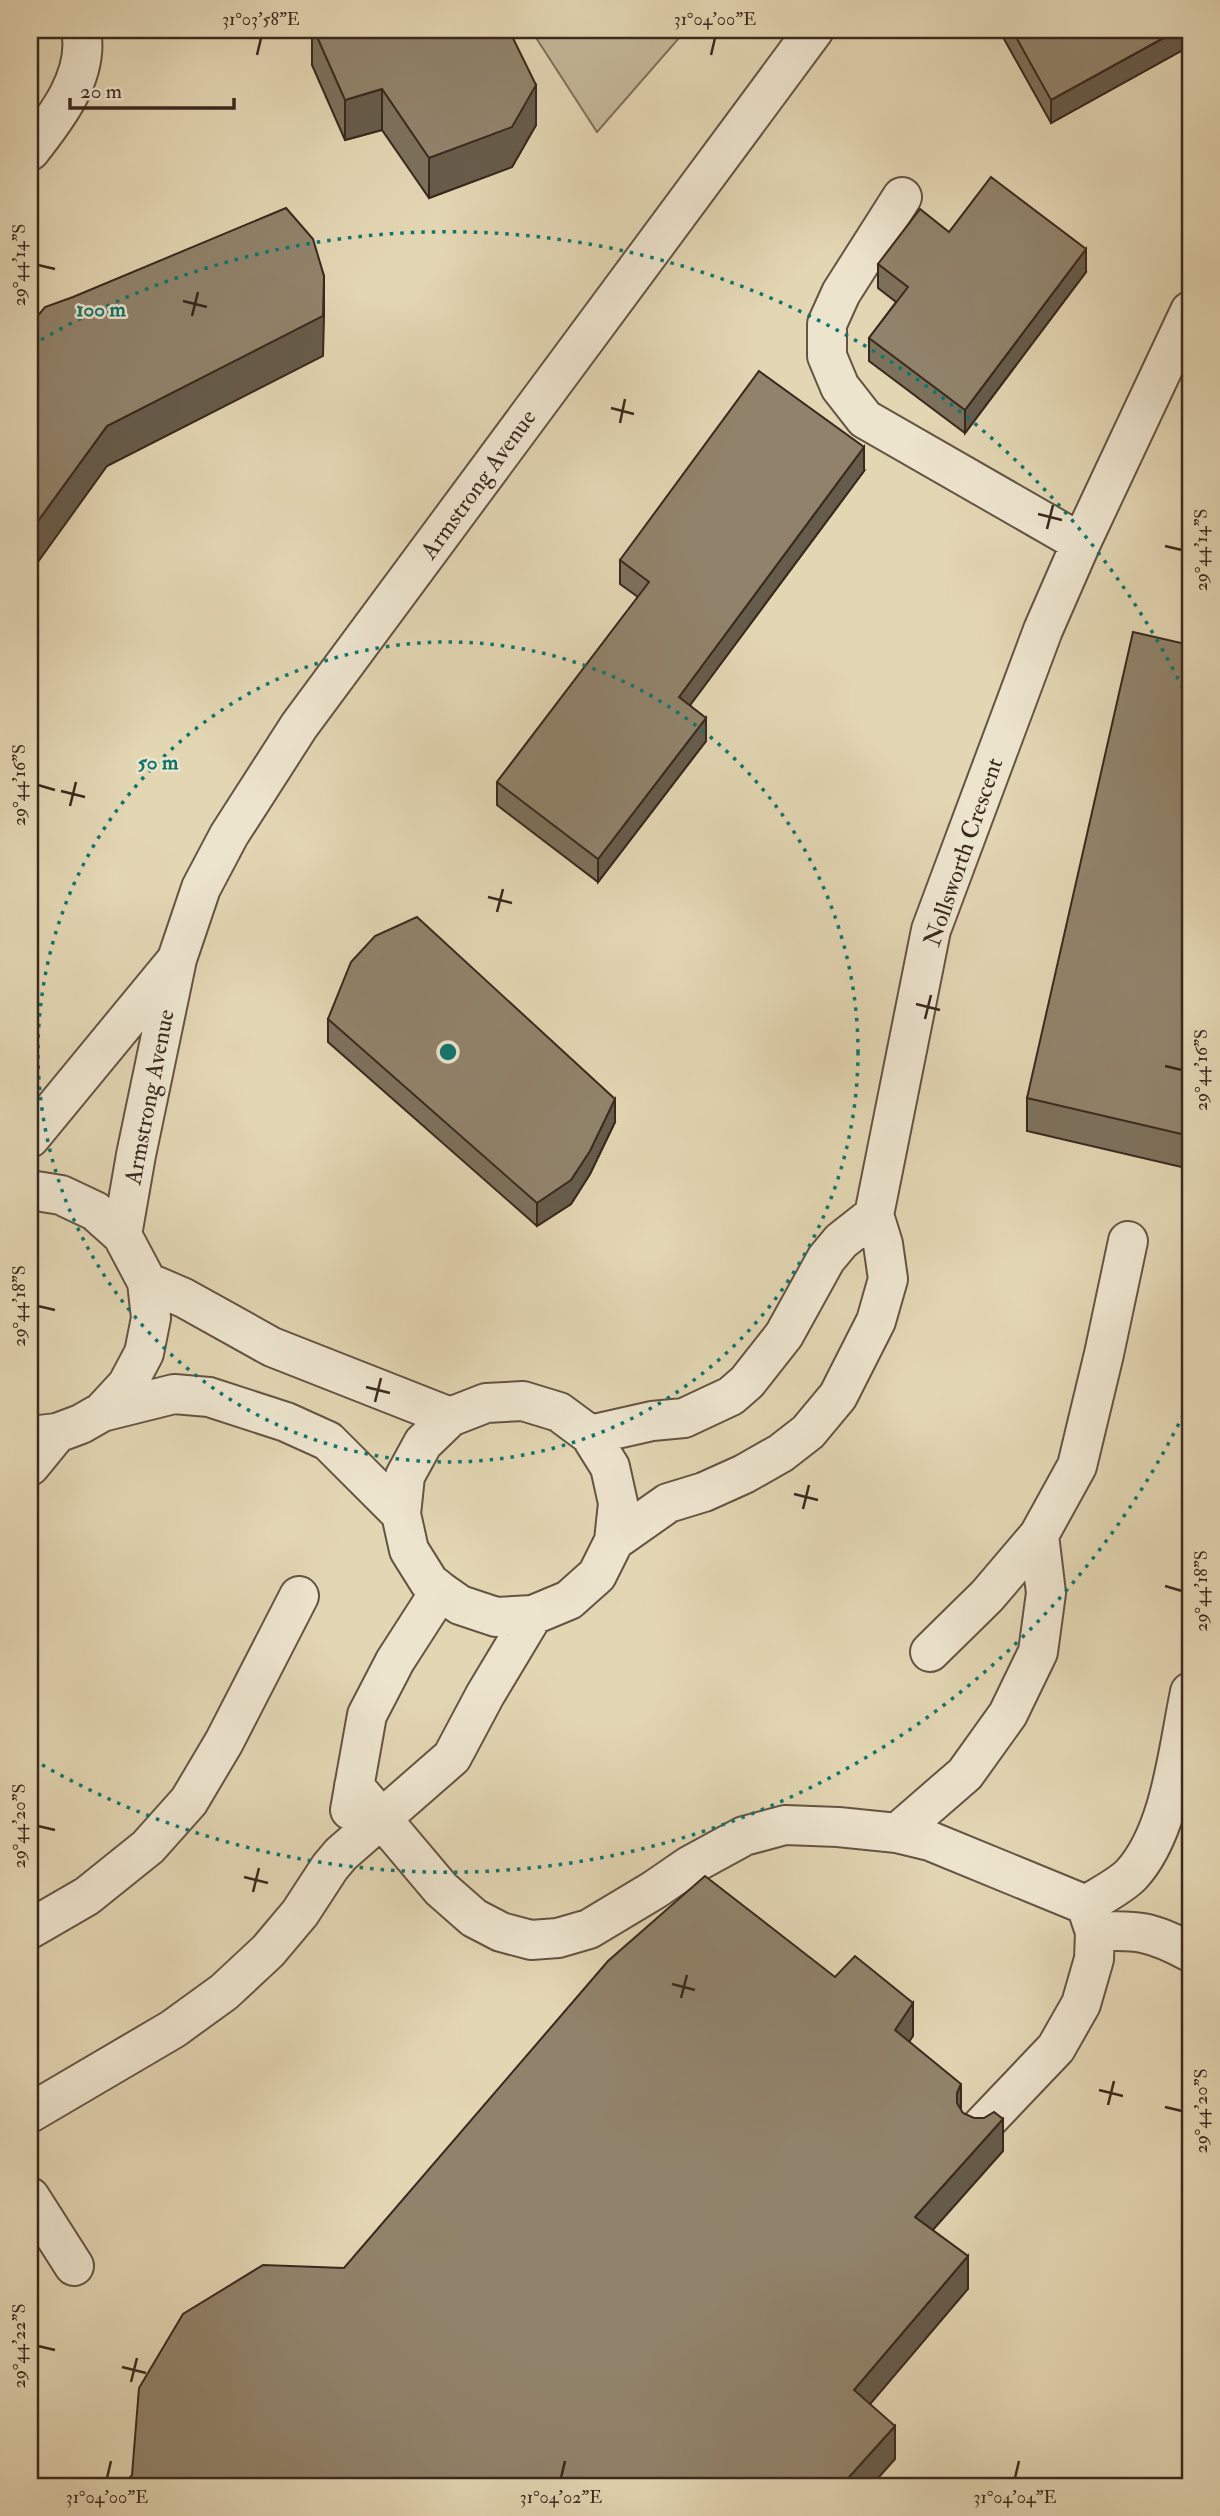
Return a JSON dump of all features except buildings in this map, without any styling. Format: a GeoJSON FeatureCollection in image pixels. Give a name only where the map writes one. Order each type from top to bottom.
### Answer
{"type":"FeatureCollection","features":[{"type":"Feature","properties":{"kind":"street"},"geometry":{"type":"LineString","coordinates":[[30,151],[54,121],[71,91],[79,64],[81,30]]}},
{"type":"Feature","properties":{"kind":"street","name":"Armstrong Avenue"},"geometry":{"type":"LineString","coordinates":[[122,1235],[143,1118],[177,959],[201,888],[229,835],[299,726],[814,30]]}},
{"type":"Feature","properties":{"kind":"street"},"geometry":{"type":"LineString","coordinates":[[902,197],[841,293],[827,324],[827,356],[840,387],[865,419],[1081,542]]}},
{"type":"Feature","properties":{"kind":"street","name":"Nollsworth Crescent"},"geometry":{"type":"LineString","coordinates":[[614,1541],[668,1503],[704,1492],[734,1478],[781,1453],[808,1432],[838,1396],[876,1321],[888,1279],[883,1244],[874,1215],[931,930],[1043,629],[1190,311]]}},
{"type":"Feature","properties":{"kind":"street","name":"Armstrong Avenue"},"geometry":{"type":"LineString","coordinates":[[30,1138],[177,959]]}},
{"type":"Feature","properties":{"kind":"street"},"geometry":{"type":"LineString","coordinates":[[30,1190],[61,1195],[95,1211],[122,1235],[146,1282],[150,1318],[144,1353],[127,1385],[102,1412]]}},
{"type":"Feature","properties":{"kind":"street"},"geometry":{"type":"LineString","coordinates":[[590,1435],[652,1421],[684,1418],[731,1396],[747,1382],[784,1335],[826,1259],[841,1241],[874,1215]]}},
{"type":"Feature","properties":{"kind":"street"},"geometry":{"type":"LineString","coordinates":[[930,1652],[987,1596],[1040,1535],[1077,1466],[1128,1241]]}},
{"type":"Feature","properties":{"kind":"street"},"geometry":{"type":"LineString","coordinates":[[146,1282],[184,1298],[272,1346],[450,1417]]}},
{"type":"Feature","properties":{"kind":"street"},"geometry":{"type":"LineString","coordinates":[[30,1466],[43,1435],[81,1424],[102,1412],[174,1394],[209,1397],[286,1422],[328,1441],[401,1514]]}},
{"type":"Feature","properties":{"kind":"street"},"geometry":{"type":"LineString","coordinates":[[523,1401],[559,1412],[590,1435],[610,1466],[618,1503],[614,1541],[597,1574],[569,1600],[533,1615],[496,1617],[460,1605],[429,1583],[409,1550],[401,1514],[405,1476],[423,1443],[450,1417],[486,1403],[523,1401]]}},
{"type":"Feature","properties":{"kind":"street"},"geometry":{"type":"LineString","coordinates":[[897,1833],[965,1774],[1008,1714],[1038,1652],[1046,1593],[1040,1535]]}},
{"type":"Feature","properties":{"kind":"street"},"geometry":{"type":"LineString","coordinates":[[341,1854],[367,1715],[395,1661],[440,1591]]}},
{"type":"Feature","properties":{"kind":"street"},"geometry":{"type":"LineString","coordinates":[[30,1929],[87,1896],[148,1847],[188,1801],[224,1742],[299,1596]]}},
{"type":"Feature","properties":{"kind":"street"},"geometry":{"type":"LineString","coordinates":[[30,2113],[173,2029],[224,1992],[276,1942],[341,1854],[452,1757],[533,1615]]}},
{"type":"Feature","properties":{"kind":"street"},"geometry":{"type":"LineString","coordinates":[[978,2130],[1056,2048],[1081,2004],[1094,1959],[1091,1919],[1148,1853],[1164,1817],[1190,1692]]}},
{"type":"Feature","properties":{"kind":"street"},"geometry":{"type":"LineString","coordinates":[[354,1786],[383,1817],[441,1889],[474,1918],[501,1932],[531,1940],[558,1938],[589,1928],[689,1866],[744,1836],[785,1825],[897,1833],[930,1841],[1091,1919],[1167,1940],[1190,1952]]}},
{"type":"Feature","properties":{"kind":"street"},"geometry":{"type":"LineString","coordinates":[[30,2197],[74,2266]]}},
{"type":"Feature","properties":{"kind":"shaded area"},"geometry":{"type":"Polygon","coordinates":[[[531,30],[686,30],[597,132],[531,30]]]}}]}
